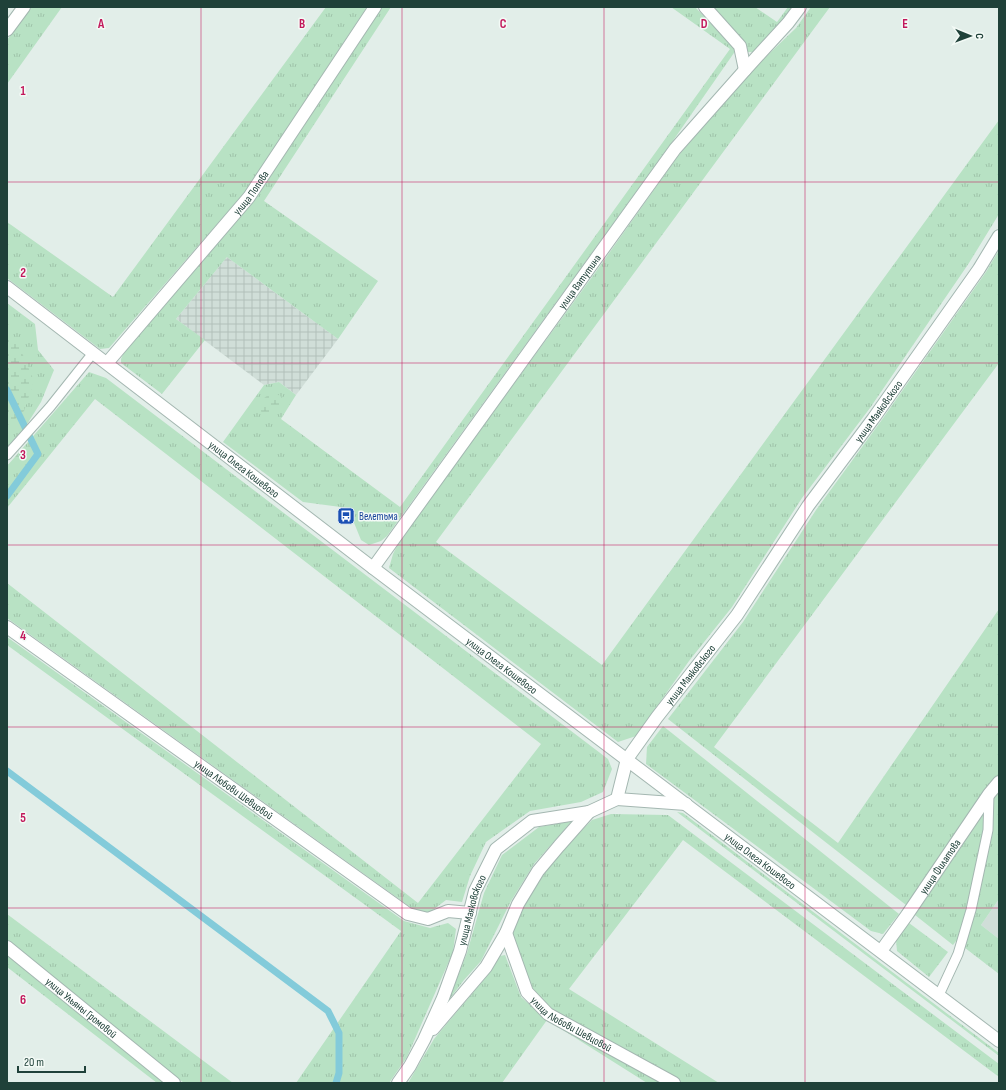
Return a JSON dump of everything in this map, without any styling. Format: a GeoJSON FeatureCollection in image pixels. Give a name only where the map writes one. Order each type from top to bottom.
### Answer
{"type":"FeatureCollection","features":[{"type":"Feature","properties":{"kind":"street"},"geometry":{"type":"LineString","coordinates":[[7,30],[24,7]]}},
{"type":"Feature","properties":{"kind":"street","name":"улица Попова"},"geometry":{"type":"LineString","coordinates":[[107,363],[249,197],[375,7]]}},
{"type":"Feature","properties":{"kind":"street"},"geometry":{"type":"LineString","coordinates":[[705,7],[740,46],[745,70]]}},
{"type":"Feature","properties":{"kind":"street","name":"улица Ватутина"},"geometry":{"type":"LineString","coordinates":[[373,568],[675,149],[788,23],[800,7]]}},
{"type":"Feature","properties":{"kind":"street","name":"улица Маяковского"},"geometry":{"type":"LineString","coordinates":[[398,1083],[410,1066],[424,1040],[442,998],[460,951],[475,891],[496,849],[532,821],[589,812],[617,799],[627,759],[657,717],[738,615],[808,506],[874,419],[979,269],[999,236]]}},
{"type":"Feature","properties":{"kind":"street","name":"улица Олега Кошевого"},"geometry":{"type":"LineString","coordinates":[[7,287],[373,568],[999,1041]]}},
{"type":"Feature","properties":{"kind":"street","name":"улица Любови Шевцовой"},"geometry":{"type":"LineString","coordinates":[[7,627],[408,914],[428,919],[448,911],[470,913]]}},
{"type":"Feature","properties":{"kind":"street","name":"улица Филатова"},"geometry":{"type":"LineString","coordinates":[[881,951],[989,794],[999,782]]}},
{"type":"Feature","properties":{"kind":"street"},"geometry":{"type":"LineString","coordinates":[[617,799],[686,804]]}},
{"type":"Feature","properties":{"kind":"street"},"geometry":{"type":"LineString","coordinates":[[424,1040],[486,967],[506,933],[518,904],[538,871],[589,812]]}},
{"type":"Feature","properties":{"kind":"street","name":"улица Любови Шевцовой"},"geometry":{"type":"LineString","coordinates":[[506,933],[527,992],[548,1014],[674,1083]]}},
{"type":"Feature","properties":{"kind":"street","name":"улица Ульяны Громовой"},"geometry":{"type":"LineString","coordinates":[[7,947],[174,1083]]}},
{"type":"Feature","properties":{"kind":"lane"},"geometry":{"type":"LineString","coordinates":[[7,455],[50,407],[93,353]]}},
{"type":"Feature","properties":{"kind":"lane"},"geometry":{"type":"LineString","coordinates":[[939,995],[958,954],[971,910],[988,830],[989,794]]}},
{"type":"Feature","properties":{"kind":"shaded area"},"geometry":{"type":"Polygon","coordinates":[[[227,257],[338,339],[296,395],[279,382],[264,385],[176,319],[227,257]]]}},
{"type":"Feature","properties":{"kind":"shaded area"},"geometry":{"type":"Polygon","coordinates":[[[999,899],[999,939],[981,925],[999,899]]]}},
{"type":"Feature","properties":{"kind":"green space"},"geometry":{"type":"Polygon","coordinates":[[[32,7],[62,7],[7,84],[7,40],[32,7]]]}},
{"type":"Feature","properties":{"kind":"green space"},"geometry":{"type":"Polygon","coordinates":[[[326,7],[367,7],[245,192],[109,348],[100,349],[7,278],[7,222],[113,297],[326,7]]]}},
{"type":"Feature","properties":{"kind":"green space"},"geometry":{"type":"Polygon","coordinates":[[[381,7],[391,7],[264,201],[378,281],[338,339],[227,257],[176,319],[205,340],[162,394],[121,363],[125,350],[253,201],[381,7]]]}},
{"type":"Feature","properties":{"kind":"green space"},"geometry":{"type":"Polygon","coordinates":[[[671,7],[695,7],[736,50],[670,145],[387,536],[381,541],[369,545],[361,540],[348,508],[303,502],[223,442],[264,385],[279,382],[296,395],[281,419],[400,507],[730,49],[671,7]]]}},
{"type":"Feature","properties":{"kind":"green space"},"geometry":{"type":"Polygon","coordinates":[[[712,7],[755,7],[777,22],[788,7],[793,7],[782,22],[753,52],[748,52],[744,43],[712,7]]]}},
{"type":"Feature","properties":{"kind":"green space"},"geometry":{"type":"Polygon","coordinates":[[[811,7],[830,7],[436,542],[602,665],[999,120],[999,214],[969,263],[870,408],[802,498],[732,607],[689,661],[636,736],[618,742],[389,568],[393,554],[400,540],[595,273],[678,156],[751,71],[796,28],[811,7]]]}},
{"type":"Feature","properties":{"kind":"green space"},"geometry":{"type":"Polygon","coordinates":[[[999,250],[999,363],[714,747],[838,843],[999,609],[999,775],[986,791],[906,905],[668,719],[743,622],[816,510],[986,272],[999,250]]]}},
{"type":"Feature","properties":{"kind":"green space"},"geometry":{"type":"Polygon","coordinates":[[[7,303],[35,324],[38,350],[54,370],[41,402],[19,437],[7,448],[7,303]]]}},
{"type":"Feature","properties":{"kind":"green space"},"geometry":{"type":"Polygon","coordinates":[[[7,331],[17,341],[34,381],[24,411],[13,421],[7,419],[7,331]]]}},
{"type":"Feature","properties":{"kind":"green space"},"geometry":{"type":"Polygon","coordinates":[[[89,372],[106,378],[608,759],[612,769],[603,792],[581,802],[530,811],[486,842],[470,876],[462,902],[446,900],[429,913],[413,909],[7,618],[7,583],[418,903],[541,744],[95,399],[7,508],[7,466],[89,372]]]}},
{"type":"Feature","properties":{"kind":"green space"},"geometry":{"type":"Polygon","coordinates":[[[273,391],[284,399],[272,411],[266,413],[257,410],[263,399],[273,391]]]}},
{"type":"Feature","properties":{"kind":"green space"},"geometry":{"type":"Polygon","coordinates":[[[7,637],[404,921],[430,928],[448,923],[456,929],[453,952],[407,1057],[389,1083],[296,1083],[401,931],[7,645],[7,637]]]}},
{"type":"Feature","properties":{"kind":"green space"},"geometry":{"type":"Polygon","coordinates":[[[663,726],[899,914],[883,934],[871,931],[646,764],[647,747],[663,726]]]}},
{"type":"Feature","properties":{"kind":"green space"},"geometry":{"type":"Polygon","coordinates":[[[999,791],[999,899],[981,925],[999,939],[999,974],[956,941],[953,945],[915,915],[999,791]]]}},
{"type":"Feature","properties":{"kind":"green space"},"geometry":{"type":"Polygon","coordinates":[[[677,812],[683,813],[999,1053],[999,1056],[677,812]]]}},
{"type":"Feature","properties":{"kind":"green space"},"geometry":{"type":"Polygon","coordinates":[[[611,814],[668,815],[999,1064],[999,1077],[683,840],[569,989],[719,1083],[682,1083],[553,1011],[533,989],[511,935],[523,905],[542,875],[564,848],[592,820],[611,814]]]}},
{"type":"Feature","properties":{"kind":"green space"},"geometry":{"type":"Polygon","coordinates":[[[572,821],[534,864],[511,901],[481,961],[448,1001],[467,953],[484,893],[502,855],[539,827],[572,821]]]}},
{"type":"Feature","properties":{"kind":"green space"},"geometry":{"type":"Polygon","coordinates":[[[7,914],[233,1083],[184,1083],[7,940],[7,914]]]}},
{"type":"Feature","properties":{"kind":"green space"},"geometry":{"type":"Polygon","coordinates":[[[909,923],[948,952],[929,977],[897,951],[896,940],[909,923]]]}},
{"type":"Feature","properties":{"kind":"green space"},"geometry":{"type":"Polygon","coordinates":[[[7,955],[165,1083],[157,1083],[7,967],[7,955]]]}},
{"type":"Feature","properties":{"kind":"green space"},"geometry":{"type":"Polygon","coordinates":[[[505,955],[521,997],[547,1020],[502,1083],[408,1083],[434,1039],[487,976],[500,956],[505,955]]]}},
{"type":"Feature","properties":{"kind":"green space"},"geometry":{"type":"Polygon","coordinates":[[[547,1020],[662,1083],[647,1083],[547,1020]]]}},
{"type":"Feature","properties":{"kind":"waterway"},"geometry":{"type":"LineString","coordinates":[[7,390],[38,454],[7,496]]}},
{"type":"Feature","properties":{"kind":"waterway"},"geometry":{"type":"LineString","coordinates":[[7,771],[328,1011],[339,1033],[339,1073],[336,1083]]}},
{"type":"Feature","properties":{"kind":"place","name":"Велетьма"},"geometry":{"type":"Point","coordinates":[346,516]}}]}
